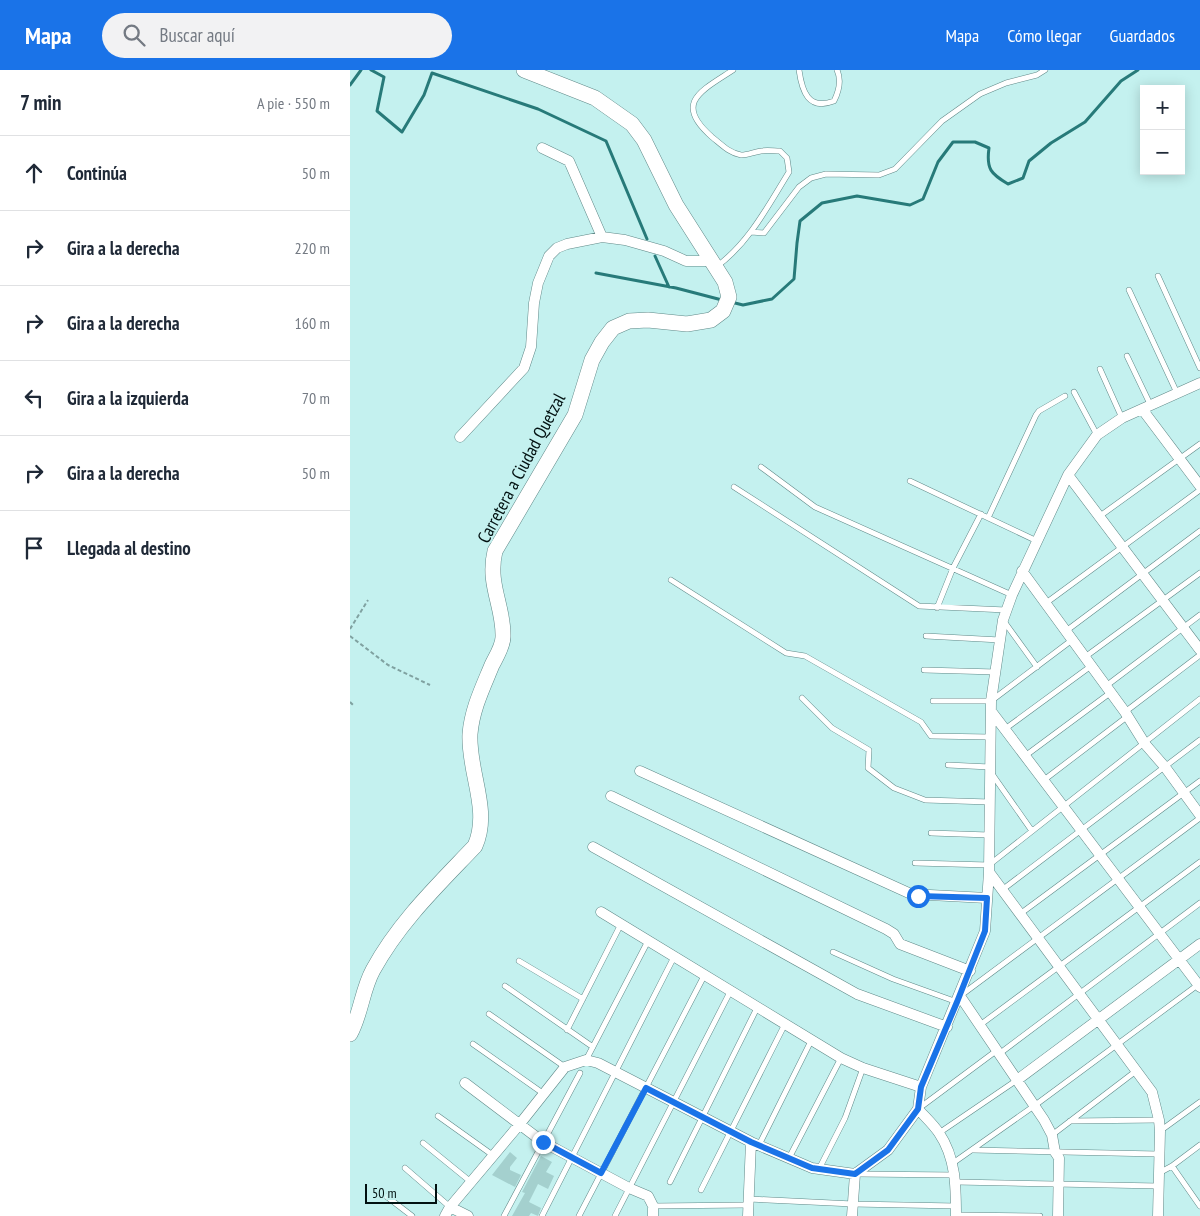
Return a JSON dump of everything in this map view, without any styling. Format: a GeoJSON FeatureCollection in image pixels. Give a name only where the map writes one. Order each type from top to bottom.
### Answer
{"type":"FeatureCollection","features":[{"type":"Feature","properties":{"kind":"main road","name":"Carretera a Ciudad Quetzal"},"geometry":{"type":"LineString","coordinates":[[350,1034],[373,970],[404,924],[420,904],[475,846],[480,834],[480,801],[471,762],[470,734],[478,699],[503,640],[502,618],[493,582],[495,551],[575,415],[592,360],[602,342],[614,328],[629,321],[648,320],[688,324],[711,320],[726,304],[727,286],[676,205],[644,140],[632,124],[595,98],[524,70]]}},
{"type":"Feature","properties":{"kind":"street"},"geometry":{"type":"LineString","coordinates":[[542,148],[569,161],[602,237]]}},
{"type":"Feature","properties":{"kind":"street"},"geometry":{"type":"LineString","coordinates":[[460,437],[524,368],[532,347],[534,303],[538,283],[549,256],[558,248],[567,244],[602,237],[625,240],[664,251],[686,261],[713,264]]}},
{"type":"Feature","properties":{"kind":"street"},"geometry":{"type":"LineString","coordinates":[[468,1216],[447,1211],[519,1126],[565,1067],[586,1060],[598,1063],[702,1117],[812,1168],[855,1174],[888,1150],[918,1109],[921,1087],[959,999],[985,931],[989,868],[991,706],[1000,640],[1012,595],[1068,475],[1097,435],[1122,418],[1200,383]]}},
{"type":"Feature","properties":{"kind":"street"},"geometry":{"type":"LineString","coordinates":[[1146,407],[1200,486]]}},
{"type":"Feature","properties":{"kind":"street"},"geometry":{"type":"LineString","coordinates":[[1068,475],[1200,650]]}},
{"type":"Feature","properties":{"kind":"street"},"geometry":{"type":"LineString","coordinates":[[1022,572],[1126,714],[1145,744],[1184,793],[1200,817]]}},
{"type":"Feature","properties":{"kind":"street"},"geometry":{"type":"LineString","coordinates":[[991,706],[1004,729],[1199,985]]}},
{"type":"Feature","properties":{"kind":"street"},"geometry":{"type":"LineString","coordinates":[[640,771],[911,894],[987,898]]}},
{"type":"Feature","properties":{"kind":"street"},"geometry":{"type":"LineString","coordinates":[[611,796],[894,934],[900,944],[970,971]]}},
{"type":"Feature","properties":{"kind":"street"},"geometry":{"type":"LineString","coordinates":[[593,847],[857,994],[947,1027]]}},
{"type":"Feature","properties":{"kind":"street"},"geometry":{"type":"LineString","coordinates":[[989,868],[1002,890],[1152,1092],[1159,1126],[1158,1216]]}},
{"type":"Feature","properties":{"kind":"street"},"geometry":{"type":"LineString","coordinates":[[601,912],[840,1058],[863,1068],[921,1087]]}},
{"type":"Feature","properties":{"kind":"street"},"geometry":{"type":"LineString","coordinates":[[1017,1080],[1200,944]]}},
{"type":"Feature","properties":{"kind":"street"},"geometry":{"type":"LineString","coordinates":[[959,999],[980,1025],[1052,1135],[1055,1152],[1059,1158],[1058,1216]]}},
{"type":"Feature","properties":{"kind":"street"},"geometry":{"type":"LineString","coordinates":[[465,1083],[519,1126],[543,1142],[629,1188],[648,1196],[653,1211]]}},
{"type":"Feature","properties":{"kind":"street"},"geometry":{"type":"LineString","coordinates":[[918,1109],[939,1133],[953,1163],[956,1178],[956,1212]]}},
{"type":"Feature","properties":{"kind":"street"},"geometry":{"type":"LineString","coordinates":[[748,1216],[755,1143]]}},
{"type":"Feature","properties":{"kind":"street"},"geometry":{"type":"LineString","coordinates":[[852,1216],[855,1174]]}},
{"type":"Feature","properties":{"kind":"lane"},"geometry":{"type":"LineString","coordinates":[[713,264],[732,255],[751,232],[789,172],[787,158],[780,151],[762,151],[743,155],[730,152],[700,126],[692,115],[693,103],[701,92],[732,70]]}},
{"type":"Feature","properties":{"kind":"lane"},"geometry":{"type":"LineString","coordinates":[[800,70],[802,83],[808,97],[816,104],[824,105],[834,101],[840,90],[839,73],[837,70]]}},
{"type":"Feature","properties":{"kind":"lane"},"geometry":{"type":"LineString","coordinates":[[751,232],[764,233],[799,187],[811,178],[826,174],[879,175],[895,169],[942,121],[980,94],[1006,83],[1037,76],[1045,70]]}},
{"type":"Feature","properties":{"kind":"lane"},"geometry":{"type":"LineString","coordinates":[[1158,276],[1200,368]]}},
{"type":"Feature","properties":{"kind":"lane"},"geometry":{"type":"LineString","coordinates":[[1129,290],[1177,392]]}},
{"type":"Feature","properties":{"kind":"lane"},"geometry":{"type":"LineString","coordinates":[[1127,356],[1146,407]]}},
{"type":"Feature","properties":{"kind":"lane"},"geometry":{"type":"LineString","coordinates":[[1100,370],[1122,418]]}},
{"type":"Feature","properties":{"kind":"lane"},"geometry":{"type":"LineString","coordinates":[[1074,392],[1097,435]]}},
{"type":"Feature","properties":{"kind":"lane"},"geometry":{"type":"LineString","coordinates":[[988,518],[1036,415],[1039,411],[1065,396]]}},
{"type":"Feature","properties":{"kind":"lane"},"geometry":{"type":"LineString","coordinates":[[1099,517],[1200,444]]}},
{"type":"Feature","properties":{"kind":"lane"},"geometry":{"type":"LineString","coordinates":[[761,467],[815,507],[1012,595]]}},
{"type":"Feature","properties":{"kind":"lane"},"geometry":{"type":"LineString","coordinates":[[910,481],[1037,541]]}},
{"type":"Feature","properties":{"kind":"lane"},"geometry":{"type":"LineString","coordinates":[[734,487],[919,606],[1007,610]]}},
{"type":"Feature","properties":{"kind":"lane"},"geometry":{"type":"LineString","coordinates":[[1045,603],[1200,490]]}},
{"type":"Feature","properties":{"kind":"lane"},"geometry":{"type":"LineString","coordinates":[[937,608],[953,568],[981,514]]}},
{"type":"Feature","properties":{"kind":"lane"},"geometry":{"type":"LineString","coordinates":[[933,701],[991,706],[1142,574],[1200,531]]}},
{"type":"Feature","properties":{"kind":"lane"},"geometry":{"type":"LineString","coordinates":[[1004,729],[1162,600],[1200,572]]}},
{"type":"Feature","properties":{"kind":"lane"},"geometry":{"type":"LineString","coordinates":[[672,580],[786,653],[805,656],[920,722],[930,736],[990,737]]}},
{"type":"Feature","properties":{"kind":"lane"},"geometry":{"type":"LineString","coordinates":[[1025,756],[1200,615]]}},
{"type":"Feature","properties":{"kind":"lane"},"geometry":{"type":"LineString","coordinates":[[1004,620],[1037,666]]}},
{"type":"Feature","properties":{"kind":"lane"},"geometry":{"type":"LineString","coordinates":[[926,636],[1000,640]]}},
{"type":"Feature","properties":{"kind":"lane"},"geometry":{"type":"LineString","coordinates":[[1043,781],[1200,655]]}},
{"type":"Feature","properties":{"kind":"lane"},"geometry":{"type":"LineString","coordinates":[[924,670],[996,672]]}},
{"type":"Feature","properties":{"kind":"lane"},"geometry":{"type":"LineString","coordinates":[[802,698],[832,728],[869,750],[868,768],[894,788],[925,800],[990,802]]}},
{"type":"Feature","properties":{"kind":"lane"},"geometry":{"type":"LineString","coordinates":[[915,863],[989,868],[1032,830],[1200,700]]}},
{"type":"Feature","properties":{"kind":"lane"},"geometry":{"type":"LineString","coordinates":[[1002,890],[1200,740]]}},
{"type":"Feature","properties":{"kind":"lane"},"geometry":{"type":"LineString","coordinates":[[948,765],[990,770],[1032,830]]}},
{"type":"Feature","properties":{"kind":"lane"},"geometry":{"type":"LineString","coordinates":[[1020,914],[1200,781]]}},
{"type":"Feature","properties":{"kind":"lane"},"geometry":{"type":"LineString","coordinates":[[832,952],[893,979],[959,999],[1200,817]]}},
{"type":"Feature","properties":{"kind":"lane"},"geometry":{"type":"LineString","coordinates":[[930,833],[989,835]]}},
{"type":"Feature","properties":{"kind":"lane"},"geometry":{"type":"LineString","coordinates":[[980,1025],[1200,862]]}},
{"type":"Feature","properties":{"kind":"lane"},"geometry":{"type":"LineString","coordinates":[[918,1109],[1079,994],[1200,903]]}},
{"type":"Feature","properties":{"kind":"lane"},"geometry":{"type":"LineString","coordinates":[[567,1030],[621,924]]}},
{"type":"Feature","properties":{"kind":"lane"},"geometry":{"type":"LineString","coordinates":[[586,1060],[648,941]]}},
{"type":"Feature","properties":{"kind":"lane"},"geometry":{"type":"LineString","coordinates":[[542,1216],[674,957]]}},
{"type":"Feature","properties":{"kind":"lane"},"geometry":{"type":"LineString","coordinates":[[519,960],[583,999]]}},
{"type":"Feature","properties":{"kind":"lane"},"geometry":{"type":"LineString","coordinates":[[579,1216],[704,976]]}},
{"type":"Feature","properties":{"kind":"lane"},"geometry":{"type":"LineString","coordinates":[[953,1163],[1199,985]]}},
{"type":"Feature","properties":{"kind":"lane"},"geometry":{"type":"LineString","coordinates":[[505,986],[593,1047]]}},
{"type":"Feature","properties":{"kind":"lane"},"geometry":{"type":"LineString","coordinates":[[615,1216],[730,992]]}},
{"type":"Feature","properties":{"kind":"lane"},"geometry":{"type":"LineString","coordinates":[[670,1182],[757,1008]]}},
{"type":"Feature","properties":{"kind":"lane"},"geometry":{"type":"LineString","coordinates":[[489,1014],[565,1067]]}},
{"type":"Feature","properties":{"kind":"lane"},"geometry":{"type":"LineString","coordinates":[[701,1190],[785,1024]]}},
{"type":"Feature","properties":{"kind":"lane"},"geometry":{"type":"LineString","coordinates":[[755,1143],[811,1041]]}},
{"type":"Feature","properties":{"kind":"lane"},"geometry":{"type":"LineString","coordinates":[[473,1044],[545,1094]]}},
{"type":"Feature","properties":{"kind":"lane"},"geometry":{"type":"LineString","coordinates":[[789,1158],[840,1058]]}},
{"type":"Feature","properties":{"kind":"lane"},"geometry":{"type":"LineString","coordinates":[[819,1168],[845,1118],[863,1068]]}},
{"type":"Feature","properties":{"kind":"lane"},"geometry":{"type":"LineString","coordinates":[[1052,1135],[1136,1071]]}},
{"type":"Feature","properties":{"kind":"lane"},"geometry":{"type":"LineString","coordinates":[[504,1216],[580,1073]]}},
{"type":"Feature","properties":{"kind":"lane"},"geometry":{"type":"LineString","coordinates":[[939,1133],[1017,1080]]}},
{"type":"Feature","properties":{"kind":"lane"},"geometry":{"type":"LineString","coordinates":[[1070,1121],[1159,1126],[1200,1102]]}},
{"type":"Feature","properties":{"kind":"lane"},"geometry":{"type":"LineString","coordinates":[[438,1116],[494,1156]]}},
{"type":"Feature","properties":{"kind":"lane"},"geometry":{"type":"LineString","coordinates":[[423,1143],[471,1182]]}},
{"type":"Feature","properties":{"kind":"lane"},"geometry":{"type":"LineString","coordinates":[[1159,1173],[1199,1147]]}},
{"type":"Feature","properties":{"kind":"lane"},"geometry":{"type":"LineString","coordinates":[[973,1150],[1158,1154]]}},
{"type":"Feature","properties":{"kind":"lane"},"geometry":{"type":"LineString","coordinates":[[1172,1166],[1200,1206]]}},
{"type":"Feature","properties":{"kind":"lane"},"geometry":{"type":"LineString","coordinates":[[405,1168],[447,1211]]}},
{"type":"Feature","properties":{"kind":"lane"},"geometry":{"type":"LineString","coordinates":[[855,1174],[1059,1184],[1159,1186]]}},
{"type":"Feature","properties":{"kind":"lane"},"geometry":{"type":"LineString","coordinates":[[386,1196],[412,1216]]}},
{"type":"Feature","properties":{"kind":"lane"},"geometry":{"type":"LineString","coordinates":[[653,1211],[749,1202],[853,1204],[1040,1216]]}},
{"type":"Feature","properties":{"kind":"path"},"geometry":{"type":"LineString","coordinates":[[350,629],[368,600]]}},
{"type":"Feature","properties":{"kind":"path"},"geometry":{"type":"LineString","coordinates":[[350,636],[388,665],[430,685]]}},
{"type":"Feature","properties":{"kind":"path"},"geometry":{"type":"LineString","coordinates":[[350,702],[353,705]]}},
{"type":"Feature","properties":{"kind":"building"},"geometry":{"type":"Polygon","coordinates":[[[510,1152],[517,1158],[510,1167],[510,1170],[521,1175],[515,1187],[492,1175],[510,1152]]]}},
{"type":"Feature","properties":{"kind":"building"},"geometry":{"type":"Polygon","coordinates":[[[541,1156],[552,1162],[546,1172],[554,1176],[548,1189],[538,1184],[529,1202],[541,1208],[538,1216],[531,1213],[529,1216],[512,1216],[525,1193],[522,1192],[541,1156]]]}},
{"type":"Feature","properties":{"kind":"waterway"},"geometry":{"type":"LineString","coordinates":[[350,85],[361,70]]}},
{"type":"Feature","properties":{"kind":"waterway"},"geometry":{"type":"LineString","coordinates":[[371,70],[384,77],[377,111],[402,132],[424,95],[432,73],[538,109],[606,141],[647,239]]}},
{"type":"Feature","properties":{"kind":"waterway"},"geometry":{"type":"LineString","coordinates":[[731,302],[743,305],[772,299],[794,279],[800,221],[822,203],[857,196],[910,205],[923,199],[938,162],[953,142],[975,142],[989,148],[988,161],[991,170],[997,177],[1008,184],[1023,178],[1029,161],[1051,143],[1085,122],[1121,81],[1138,70]]}},
{"type":"Feature","properties":{"kind":"waterway"},"geometry":{"type":"LineString","coordinates":[[655,256],[669,287]]}},
{"type":"Feature","properties":{"kind":"waterway"},"geometry":{"type":"LineString","coordinates":[[596,273],[676,288],[722,300]]}},
{"type":"Feature","properties":{"kind":"route"},"geometry":{"type":"LineString","coordinates":[[543,1142],[601,1173],[646,1088],[751,1142],[812,1168],[855,1174],[888,1150],[918,1109],[921,1087],[985,931],[987,898],[918,896]]}}]}
